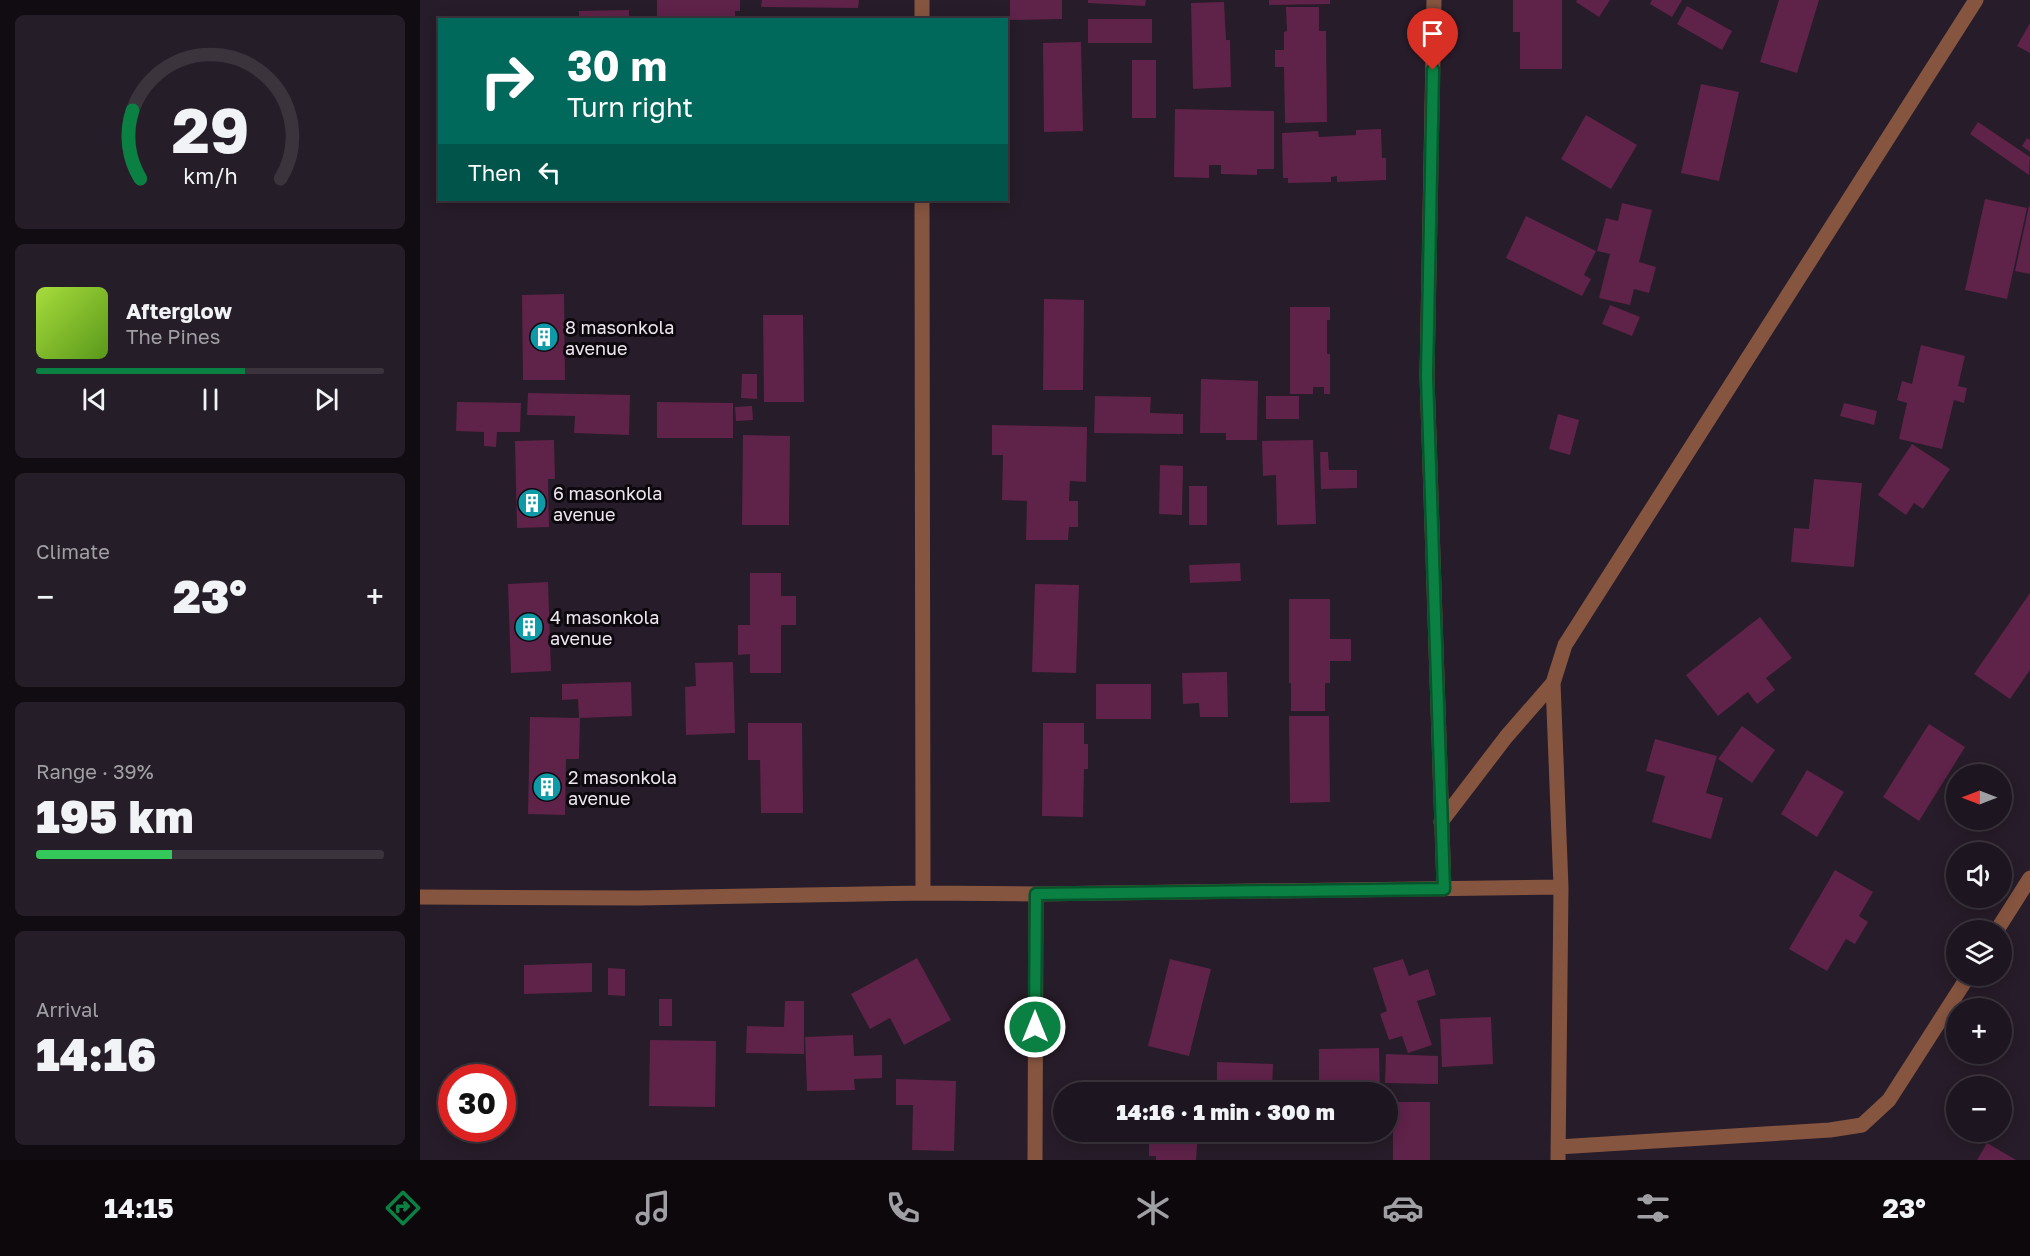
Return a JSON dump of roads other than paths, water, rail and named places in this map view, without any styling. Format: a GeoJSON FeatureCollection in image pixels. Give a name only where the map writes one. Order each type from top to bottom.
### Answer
{"type":"FeatureCollection","features":[{"type":"Feature","properties":{"kind":"street"},"geometry":{"type":"LineString","coordinates":[[922,0],[922,18]]}},
{"type":"Feature","properties":{"kind":"street"},"geometry":{"type":"LineString","coordinates":[[1434,0],[1427,376],[1444,889]]}},
{"type":"Feature","properties":{"kind":"street"},"geometry":{"type":"LineString","coordinates":[[1962,986],[1889,1100],[1862,1125],[1830,1130],[1558,1153],[1561,887],[1553,683],[1565,645],[1976,0]]}},
{"type":"Feature","properties":{"kind":"street"},"geometry":{"type":"LineString","coordinates":[[922,201],[923,892]]}},
{"type":"Feature","properties":{"kind":"street"},"geometry":{"type":"LineString","coordinates":[[1441,822],[1506,737],[1553,683]]}},
{"type":"Feature","properties":{"kind":"street"},"geometry":{"type":"LineString","coordinates":[[2003,920],[2030,878]]}},
{"type":"Feature","properties":{"kind":"street"},"geometry":{"type":"LineString","coordinates":[[420,897],[638,898],[923,892],[1036,894],[1561,887]]}},
{"type":"Feature","properties":{"kind":"street"},"geometry":{"type":"LineString","coordinates":[[1035,1160],[1036,894]]}},
{"type":"Feature","properties":{"kind":"place","name":"8 masonkola avenue"},"geometry":{"type":"Point","coordinates":[544,337]}},
{"type":"Feature","properties":{"kind":"place","name":"6 masonkola avenue"},"geometry":{"type":"Point","coordinates":[532,503]}},
{"type":"Feature","properties":{"kind":"place","name":"4 masonkola avenue"},"geometry":{"type":"Point","coordinates":[529,627]}},
{"type":"Feature","properties":{"kind":"place","name":"2 masonkola avenue"},"geometry":{"type":"Point","coordinates":[547,787]}}]}
